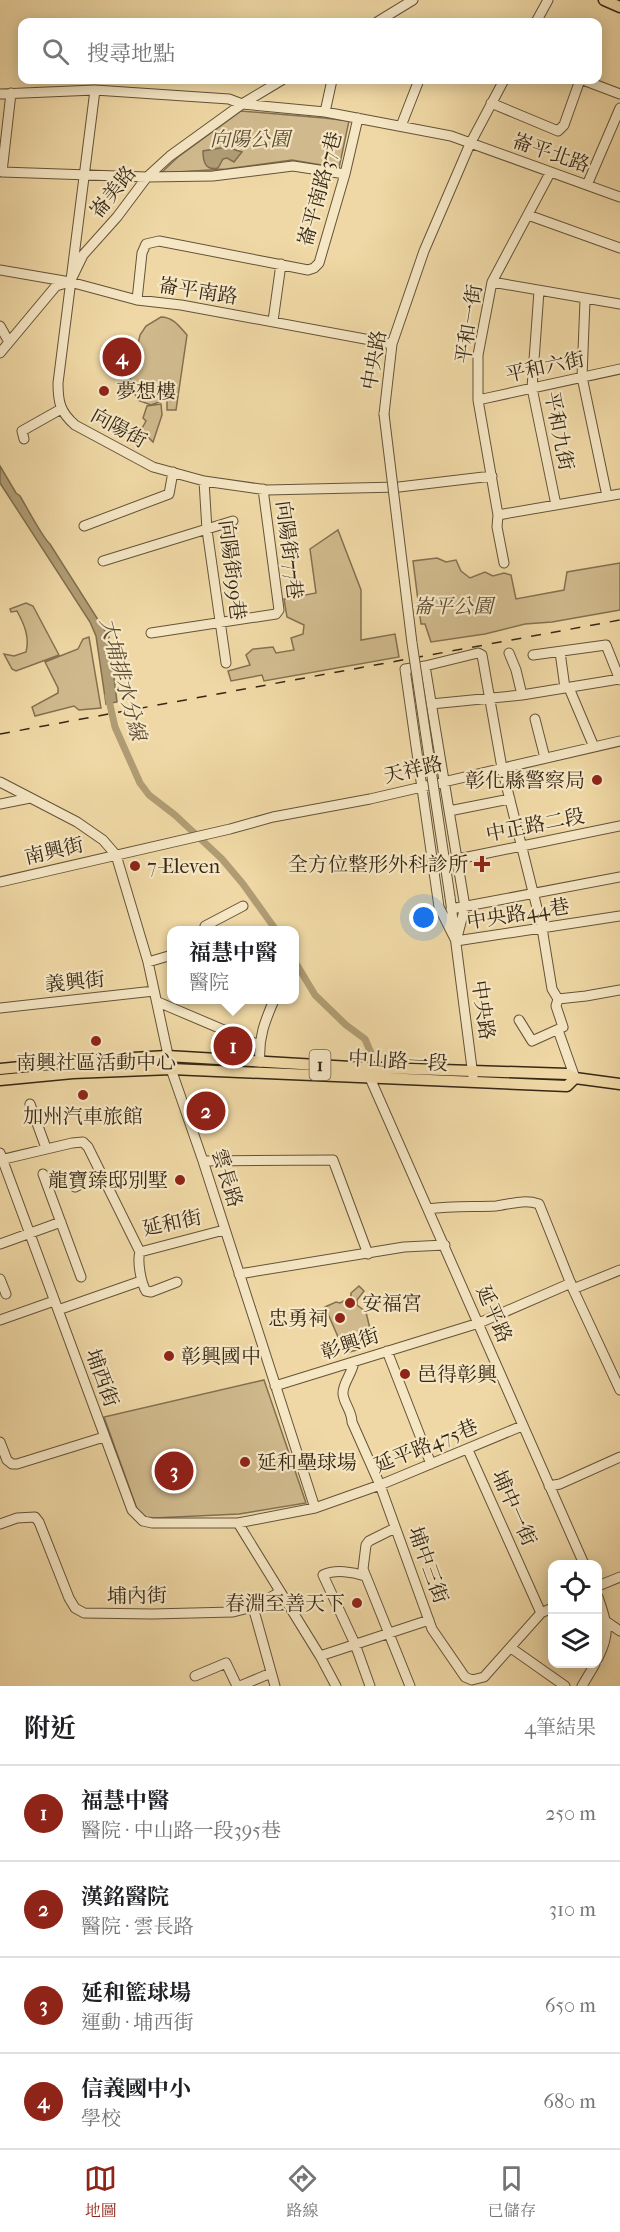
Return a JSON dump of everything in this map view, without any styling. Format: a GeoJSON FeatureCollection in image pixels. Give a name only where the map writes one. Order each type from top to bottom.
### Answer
{"type":"FeatureCollection","features":[{"type":"Feature","properties":{"kind":"main road"},"geometry":{"type":"LineString","coordinates":[[604,0],[620,7]]}},
{"type":"Feature","properties":{"kind":"main road","name":"中山路一段"},"geometry":{"type":"LineString","coordinates":[[0,1069],[82,1060],[167,1056],[473,1077]]}},
{"type":"Feature","properties":{"kind":"main road","name":"中山路一段"},"geometry":{"type":"LineString","coordinates":[[0,1080],[73,1073],[171,1069],[370,1078],[568,1074],[575,1078],[620,1084]]}},
{"type":"Feature","properties":{"kind":"street"},"geometry":{"type":"LineString","coordinates":[[383,18],[412,0]]}},
{"type":"Feature","properties":{"kind":"street"},"geometry":{"type":"LineString","coordinates":[[541,18],[548,0]]}},
{"type":"Feature","properties":{"kind":"street","name":"崙美路"},"geometry":{"type":"LineString","coordinates":[[70,282],[82,255],[117,217],[147,177],[170,156],[242,104],[275,84]]}},
{"type":"Feature","properties":{"kind":"street"},"geometry":{"type":"LineString","coordinates":[[325,112],[331,84]]}},
{"type":"Feature","properties":{"kind":"street"},"geometry":{"type":"LineString","coordinates":[[400,126],[417,84]]}},
{"type":"Feature","properties":{"kind":"street","name":"中央路"},"geometry":{"type":"LineString","coordinates":[[473,1077],[452,909],[412,643],[384,414],[392,344],[423,251],[470,144],[502,84]]}},
{"type":"Feature","properties":{"kind":"street"},"geometry":{"type":"LineString","coordinates":[[491,103],[558,131],[564,125],[579,84]]}},
{"type":"Feature","properties":{"kind":"street"},"geometry":{"type":"LineString","coordinates":[[592,84],[620,94]]}},
{"type":"Feature","properties":{"kind":"street"},"geometry":{"type":"LineString","coordinates":[[24,439],[22,431],[61,410],[58,400],[58,383],[95,90]]}},
{"type":"Feature","properties":{"kind":"street"},"geometry":{"type":"LineString","coordinates":[[0,94],[95,90],[229,99],[242,104],[325,112],[358,118],[451,136],[470,144]]}},
{"type":"Feature","properties":{"kind":"street"},"geometry":{"type":"LineString","coordinates":[[11,93],[2,172],[83,176],[213,176],[293,166],[345,174]]}},
{"type":"Feature","properties":{"kind":"street"},"geometry":{"type":"LineString","coordinates":[[587,185],[620,108]]}},
{"type":"Feature","properties":{"kind":"street","name":"崙平南路37巷"},"geometry":{"type":"LineString","coordinates":[[281,264],[308,270],[319,263],[345,174],[358,118]]}},
{"type":"Feature","properties":{"kind":"street","name":"崙平北路"},"geometry":{"type":"LineString","coordinates":[[470,144],[620,197]]}},
{"type":"Feature","properties":{"kind":"street","name":"平和一街"},"geometry":{"type":"LineString","coordinates":[[504,563],[497,527],[498,515],[492,476],[478,400],[478,355],[492,282],[550,173]]}},
{"type":"Feature","properties":{"kind":"street"},"geometry":{"type":"LineString","coordinates":[[528,216],[620,248]]}},
{"type":"Feature","properties":{"kind":"street"},"geometry":{"type":"LineString","coordinates":[[137,300],[142,253],[146,244],[159,241],[281,264],[273,321]]}},
{"type":"Feature","properties":{"kind":"street","name":"崙平南路"},"geometry":{"type":"LineString","coordinates":[[0,270],[70,282],[137,300],[181,305],[392,344]]}},
{"type":"Feature","properties":{"kind":"street"},"geometry":{"type":"LineString","coordinates":[[0,353],[56,286],[70,282]]}},
{"type":"Feature","properties":{"kind":"street"},"geometry":{"type":"LineString","coordinates":[[492,282],[585,300],[620,304]]}},
{"type":"Feature","properties":{"kind":"street","name":"平和九街"},"geometry":{"type":"LineString","coordinates":[[539,291],[532,388],[556,505]]}},
{"type":"Feature","properties":{"kind":"street"},"geometry":{"type":"LineString","coordinates":[[585,300],[582,377],[607,496]]}},
{"type":"Feature","properties":{"kind":"street"},"geometry":{"type":"LineString","coordinates":[[0,326],[9,342]]}},
{"type":"Feature","properties":{"kind":"street","name":"平和六街"},"geometry":{"type":"LineString","coordinates":[[478,400],[620,369]]}},
{"type":"Feature","properties":{"kind":"street","name":"向陽街"},"geometry":{"type":"LineString","coordinates":[[61,410],[75,425],[153,467],[204,481],[263,489],[399,488],[492,476]]}},
{"type":"Feature","properties":{"kind":"street"},"geometry":{"type":"LineString","coordinates":[[84,526],[169,494],[172,472]]}},
{"type":"Feature","properties":{"kind":"street","name":"向陽街99巷"},"geometry":{"type":"LineString","coordinates":[[204,481],[207,530],[226,663]]}},
{"type":"Feature","properties":{"kind":"street","name":"向陽街77巷"},"geometry":{"type":"LineString","coordinates":[[220,622],[276,614],[279,610],[263,489]]}},
{"type":"Feature","properties":{"kind":"street"},"geometry":{"type":"LineString","coordinates":[[498,515],[620,494]]}},
{"type":"Feature","properties":{"kind":"street"},"geometry":{"type":"LineString","coordinates":[[103,561],[233,521]]}},
{"type":"Feature","properties":{"kind":"street"},"geometry":{"type":"LineString","coordinates":[[151,633],[220,622]]}},
{"type":"Feature","properties":{"kind":"street"},"geometry":{"type":"LineString","coordinates":[[431,704],[620,680],[606,645],[532,655]]}},
{"type":"Feature","properties":{"kind":"street"},"geometry":{"type":"LineString","coordinates":[[560,652],[567,688],[594,747]]}},
{"type":"Feature","properties":{"kind":"street"},"geometry":{"type":"LineString","coordinates":[[509,653],[522,694]]}},
{"type":"Feature","properties":{"kind":"street"},"geometry":{"type":"LineString","coordinates":[[425,666],[480,654],[502,768],[542,928],[552,989],[558,999],[556,1006],[564,1026],[532,1041],[519,1020]]}},
{"type":"Feature","properties":{"kind":"street","name":"中央路"},"geometry":{"type":"LineString","coordinates":[[425,666],[465,907],[456,941],[439,907],[405,669],[425,666]]}},
{"type":"Feature","properties":{"kind":"street"},"geometry":{"type":"LineString","coordinates":[[535,718],[545,758]]}},
{"type":"Feature","properties":{"kind":"street","name":"天祥路"},"geometry":{"type":"LineString","coordinates":[[116,855],[273,817],[370,799],[620,741]]}},
{"type":"Feature","properties":{"kind":"street"},"geometry":{"type":"LineString","coordinates":[[0,782],[77,822],[103,840],[116,855]]}},
{"type":"Feature","properties":{"kind":"street"},"geometry":{"type":"LineString","coordinates":[[0,804],[30,798]]}},
{"type":"Feature","properties":{"kind":"street"},"geometry":{"type":"LineString","coordinates":[[448,811],[510,799]]}},
{"type":"Feature","properties":{"kind":"street","name":"中正路二段"},"geometry":{"type":"LineString","coordinates":[[458,859],[620,826]]}},
{"type":"Feature","properties":{"kind":"street","name":"南興街"},"geometry":{"type":"LineString","coordinates":[[0,882],[116,855]]}},
{"type":"Feature","properties":{"kind":"street","name":"雲長路"},"geometry":{"type":"LineString","coordinates":[[116,855],[148,962],[158,1002],[167,1056],[315,1508]]}},
{"type":"Feature","properties":{"kind":"street"},"geometry":{"type":"LineString","coordinates":[[452,909],[620,877]]}},
{"type":"Feature","properties":{"kind":"street"},"geometry":{"type":"LineString","coordinates":[[205,926],[243,906]]}},
{"type":"Feature","properties":{"kind":"street","name":"中央路44巷"},"geometry":{"type":"LineString","coordinates":[[456,941],[620,916]]}},
{"type":"Feature","properties":{"kind":"street"},"geometry":{"type":"LineString","coordinates":[[148,962],[167,956]]}},
{"type":"Feature","properties":{"kind":"street"},"geometry":{"type":"LineString","coordinates":[[558,999],[620,990]]}},
{"type":"Feature","properties":{"kind":"street","name":"義興街"},"geometry":{"type":"LineString","coordinates":[[0,1008],[154,991]]}},
{"type":"Feature","properties":{"kind":"street"},"geometry":{"type":"LineString","coordinates":[[158,1002],[259,1045]]}},
{"type":"Feature","properties":{"kind":"street"},"geometry":{"type":"LineString","coordinates":[[260,1062],[259,1045],[264,1023],[272,1004]]}},
{"type":"Feature","properties":{"kind":"street"},"geometry":{"type":"LineString","coordinates":[[558,1030],[575,1078]]}},
{"type":"Feature","properties":{"kind":"street","name":"延平路"},"geometry":{"type":"LineString","coordinates":[[370,1078],[582,1560]]}},
{"type":"Feature","properties":{"kind":"street"},"geometry":{"type":"LineString","coordinates":[[30,1104],[46,1149]]}},
{"type":"Feature","properties":{"kind":"street","name":"延和街"},"geometry":{"type":"LineString","coordinates":[[1,1157],[83,1142],[88,1147],[140,1252],[224,1230]]}},
{"type":"Feature","properties":{"kind":"street","name":"埔西街"},"geometry":{"type":"LineString","coordinates":[[1,1157],[132,1510],[143,1521],[152,1524],[238,1522]]}},
{"type":"Feature","properties":{"kind":"street"},"geometry":{"type":"LineString","coordinates":[[203,1161],[333,1160],[368,1254]]}},
{"type":"Feature","properties":{"kind":"street"},"geometry":{"type":"LineString","coordinates":[[43,1174],[81,1277]]}},
{"type":"Feature","properties":{"kind":"street"},"geometry":{"type":"LineString","coordinates":[[75,1187],[100,1174]]}},
{"type":"Feature","properties":{"kind":"street"},"geometry":{"type":"LineString","coordinates":[[428,1209],[454,1206],[496,1206],[530,1201],[539,1204],[572,1286],[620,1390]]}},
{"type":"Feature","properties":{"kind":"street"},"geometry":{"type":"LineString","coordinates":[[0,1244],[61,1222]]}},
{"type":"Feature","properties":{"kind":"street"},"geometry":{"type":"LineString","coordinates":[[239,1274],[404,1247],[445,1245]]}},
{"type":"Feature","properties":{"kind":"street"},"geometry":{"type":"LineString","coordinates":[[140,1252],[138,1258],[141,1281],[146,1291],[151,1292],[177,1282]]}},
{"type":"Feature","properties":{"kind":"street","name":"彰興街"},"geometry":{"type":"LineString","coordinates":[[275,1386],[479,1323],[572,1286],[620,1270]]}},
{"type":"Feature","properties":{"kind":"street"},"geometry":{"type":"LineString","coordinates":[[0,1279],[6,1294]]}},
{"type":"Feature","properties":{"kind":"street"},"geometry":{"type":"LineString","coordinates":[[0,1320],[141,1281]]}},
{"type":"Feature","properties":{"kind":"street"},"geometry":{"type":"LineString","coordinates":[[387,1351],[431,1464]]}},
{"type":"Feature","properties":{"kind":"street","name":"埔中三街"},"geometry":{"type":"LineString","coordinates":[[354,1362],[352,1374],[344,1385],[343,1395],[352,1414],[352,1422],[380,1485],[432,1629],[465,1677],[472,1680],[484,1677],[542,1613]]}},
{"type":"Feature","properties":{"kind":"street","name":"延平路475巷"},"geometry":{"type":"LineString","coordinates":[[238,1522],[315,1508],[380,1485],[522,1426]]}},
{"type":"Feature","properties":{"kind":"street"},"geometry":{"type":"LineString","coordinates":[[0,1442],[10,1463],[17,1464],[104,1437]]}},
{"type":"Feature","properties":{"kind":"street","name":"埔中一街"},"geometry":{"type":"LineString","coordinates":[[468,1450],[542,1613]]}},
{"type":"Feature","properties":{"kind":"street"},"geometry":{"type":"LineString","coordinates":[[549,1486],[560,1484],[620,1457]]}},
{"type":"Feature","properties":{"kind":"street","name":"埔內街"},"geometry":{"type":"LineString","coordinates":[[0,1524],[28,1517],[34,1517],[39,1522],[69,1598],[75,1608],[84,1613],[233,1612],[253,1607],[280,1592]]}},
{"type":"Feature","properties":{"kind":"street"},"geometry":{"type":"LineString","coordinates":[[238,1522],[336,1686]]}},
{"type":"Feature","properties":{"kind":"street"},"geometry":{"type":"LineString","coordinates":[[395,1528],[369,1540],[366,1545],[363,1569],[410,1686]]}},
{"type":"Feature","properties":{"kind":"street"},"geometry":{"type":"LineString","coordinates":[[365,1576],[329,1571],[323,1575],[355,1644],[370,1686]]}},
{"type":"Feature","properties":{"kind":"street"},"geometry":{"type":"LineString","coordinates":[[602,1584],[620,1577]]}},
{"type":"Feature","properties":{"kind":"street"},"geometry":{"type":"LineString","coordinates":[[253,1607],[275,1686]]}},
{"type":"Feature","properties":{"kind":"street"},"geometry":{"type":"LineString","coordinates":[[542,1613],[548,1610]]}},
{"type":"Feature","properties":{"kind":"street"},"geometry":{"type":"LineString","coordinates":[[602,1610],[607,1623],[602,1649]]}},
{"type":"Feature","properties":{"kind":"street"},"geometry":{"type":"LineString","coordinates":[[320,1656],[429,1620]]}},
{"type":"Feature","properties":{"kind":"street"},"geometry":{"type":"LineString","coordinates":[[607,1623],[620,1630]]}},
{"type":"Feature","properties":{"kind":"street"},"geometry":{"type":"LineString","coordinates":[[511,1648],[565,1686]]}},
{"type":"Feature","properties":{"kind":"street"},"geometry":{"type":"LineString","coordinates":[[195,1676],[226,1663],[238,1686],[271,1673]]}},
{"type":"Feature","properties":{"kind":"street"},"geometry":{"type":"LineString","coordinates":[[582,1686],[593,1668]]}},
{"type":"Feature","properties":{"kind":"green space","name":"向陽公園"},"geometry":{"type":"Polygon","coordinates":[[[241,111],[349,121],[339,168],[292,160],[226,169],[161,173],[178,157],[241,111]]]}},
{"type":"Feature","properties":{"kind":"green space"},"geometry":{"type":"Polygon","coordinates":[[[161,317],[172,320],[187,335],[176,410],[167,410],[167,399],[151,405],[137,400],[130,380],[140,335],[146,326],[161,317]]]}},
{"type":"Feature","properties":{"kind":"green space"},"geometry":{"type":"Polygon","coordinates":[[[161,404],[162,415],[153,442],[141,430],[146,421],[143,418],[147,406],[161,404]]]}},
{"type":"Feature","properties":{"kind":"green space"},"geometry":{"type":"Polygon","coordinates":[[[338,530],[361,590],[361,640],[395,634],[399,657],[264,681],[262,675],[231,681],[228,671],[250,665],[246,655],[253,649],[273,647],[276,653],[294,650],[291,638],[303,634],[304,625],[287,617],[284,599],[316,593],[310,549],[338,530]]]}},
{"type":"Feature","properties":{"kind":"green space","name":"崙平公園"},"geometry":{"type":"Polygon","coordinates":[[[437,558],[446,562],[456,560],[461,571],[470,578],[485,572],[493,576],[504,573],[511,575],[516,599],[564,590],[567,572],[620,563],[620,610],[552,622],[525,624],[485,634],[431,642],[425,624],[421,624],[413,561],[437,558]]]}},
{"type":"Feature","properties":{"kind":"green space"},"geometry":{"type":"Polygon","coordinates":[[[26,603],[33,606],[59,655],[16,671],[12,669],[4,654],[14,656],[26,652],[27,636],[17,611],[11,612],[10,609],[26,603]]]}},
{"type":"Feature","properties":{"kind":"green space"},"geometry":{"type":"Polygon","coordinates":[[[89,637],[101,708],[79,710],[74,706],[35,716],[32,707],[58,693],[58,688],[45,662],[78,649],[83,639],[89,637]]]}},
{"type":"Feature","properties":{"kind":"green space"},"geometry":{"type":"Polygon","coordinates":[[[359,1286],[364,1291],[357,1300],[357,1305],[366,1312],[371,1333],[358,1336],[361,1349],[345,1353],[325,1307],[351,1297],[351,1293],[359,1286]]]}},
{"type":"Feature","properties":{"kind":"green space"},"geometry":{"type":"Polygon","coordinates":[[[264,1380],[306,1503],[239,1514],[154,1518],[146,1517],[138,1512],[104,1417],[264,1380]]]}},
{"type":"Feature","properties":{"kind":"shaded area"},"geometry":{"type":"Polygon","coordinates":[[[226,147],[242,152],[234,162],[227,158],[223,159],[218,168],[208,167],[204,162],[203,151],[226,147]]]}},
{"type":"Feature","properties":{"kind":"shaded area"},"geometry":{"type":"Polygon","coordinates":[[[0,466],[109,637],[117,702],[106,704],[96,636],[90,622],[0,483],[0,466]]]}},
{"type":"Feature","properties":{"kind":"waterway","name":"大埔排水分線"},"geometry":{"type":"LineString","coordinates":[[108,696],[115,727],[140,783],[149,795],[175,815],[222,859],[273,926]]}},
{"type":"Feature","properties":{"kind":"waterway","name":"大埔排水分線"},"geometry":{"type":"LineString","coordinates":[[299,968],[315,995],[346,1025],[365,1039],[371,1053]]}},
{"type":"Feature","properties":{"kind":"railway"},"geometry":{"type":"LineString","coordinates":[[0,734],[620,620]]}},
{"type":"Feature","properties":{"kind":"place","name":"信義國中小"},"geometry":{"type":"Point","coordinates":[122,357]}},
{"type":"Feature","properties":{"kind":"place","name":"夢想樓"},"geometry":{"type":"Point","coordinates":[104,391]}},
{"type":"Feature","properties":{"kind":"place","name":"彰化縣警察局"},"geometry":{"type":"Point","coordinates":[597,780]}},
{"type":"Feature","properties":{"kind":"place","name":"全方位整形外科診所"},"geometry":{"type":"Point","coordinates":[482,864]}},
{"type":"Feature","properties":{"kind":"place","name":"7-Eleven"},"geometry":{"type":"Point","coordinates":[135,866]}},
{"type":"Feature","properties":{"kind":"place","name":"南興社區活動中心"},"geometry":{"type":"Point","coordinates":[96,1041]}},
{"type":"Feature","properties":{"kind":"place","name":"福慧中醫"},"geometry":{"type":"Point","coordinates":[233,1046]}},
{"type":"Feature","properties":{"kind":"place","name":"加州汽車旅館"},"geometry":{"type":"Point","coordinates":[83,1095]}},
{"type":"Feature","properties":{"kind":"place","name":"漢銘醫院"},"geometry":{"type":"Point","coordinates":[206,1111]}},
{"type":"Feature","properties":{"kind":"place","name":"龍寶臻邸別墅"},"geometry":{"type":"Point","coordinates":[180,1180]}},
{"type":"Feature","properties":{"kind":"place","name":"安福宮"},"geometry":{"type":"Point","coordinates":[350,1303]}},
{"type":"Feature","properties":{"kind":"place","name":"忠勇祠"},"geometry":{"type":"Point","coordinates":[340,1318]}},
{"type":"Feature","properties":{"kind":"place","name":"彰興國中"},"geometry":{"type":"Point","coordinates":[169,1356]}},
{"type":"Feature","properties":{"kind":"place","name":"邑得彰興"},"geometry":{"type":"Point","coordinates":[405,1374]}},
{"type":"Feature","properties":{"kind":"place","name":"延和壘球場"},"geometry":{"type":"Point","coordinates":[245,1462]}},
{"type":"Feature","properties":{"kind":"place","name":"延和籃球場"},"geometry":{"type":"Point","coordinates":[174,1471]}},
{"type":"Feature","properties":{"kind":"place","name":"春淵至善天下"},"geometry":{"type":"Point","coordinates":[357,1603]}}]}
